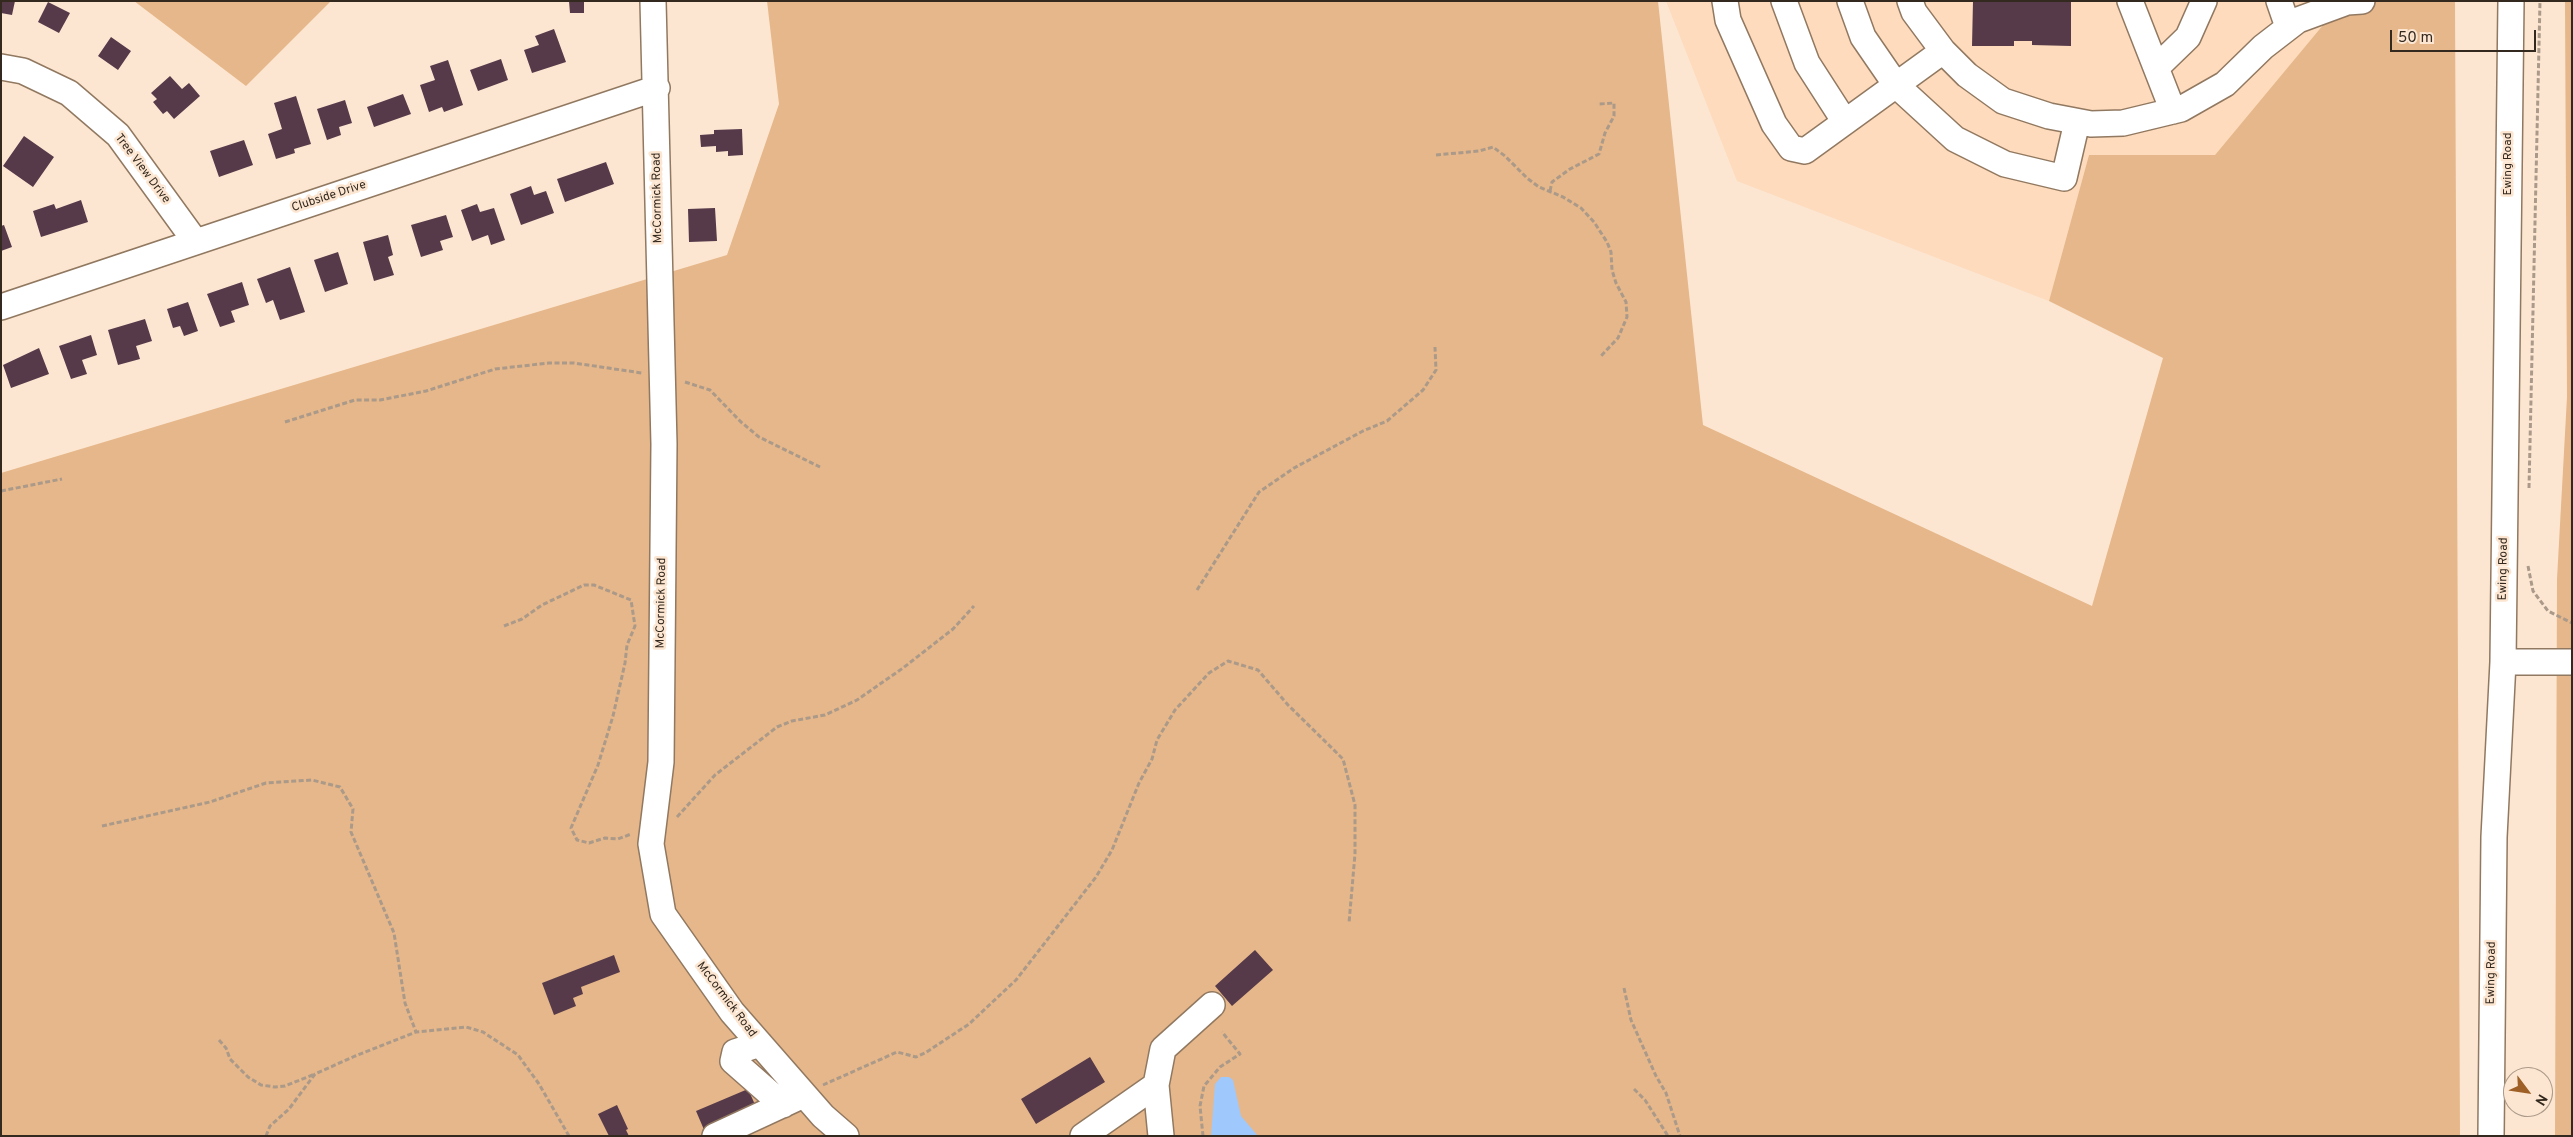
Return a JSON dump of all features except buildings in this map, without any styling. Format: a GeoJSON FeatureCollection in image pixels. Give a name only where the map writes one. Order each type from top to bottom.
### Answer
{"type":"FeatureCollection","features":[{"type":"Feature","properties":{"kind":"street","name":"McCormick Road"},"geometry":{"type":"LineString","coordinates":[[653,1],[657,88],[661,376],[664,444],[660,762],[652,844],[663,914],[732,1012],[760,1044],[794,1100],[823,1116],[846,1136]]}},
{"type":"Feature","properties":{"kind":"street"},"geometry":{"type":"LineString","coordinates":[[1725,1],[1728,20],[1774,124],[1792,148],[1805,151],[1943,51]]}},
{"type":"Feature","properties":{"kind":"street"},"geometry":{"type":"LineString","coordinates":[[1784,1],[1807,63],[1845,122]]}},
{"type":"Feature","properties":{"kind":"street"},"geometry":{"type":"LineString","coordinates":[[1850,1],[1863,37],[1896,85],[1955,139],[2005,164],[2064,178],[2077,122]]}},
{"type":"Feature","properties":{"kind":"street"},"geometry":{"type":"LineString","coordinates":[[1910,1],[1914,12],[1943,51],[1967,75],[2003,101],[2049,116],[2091,124],[2123,123],[2181,109],[2225,84],[2263,47],[2298,20],[2339,5],[2362,1]]}},
{"type":"Feature","properties":{"kind":"street"},"geometry":{"type":"LineString","coordinates":[[2130,1],[2173,111]]}},
{"type":"Feature","properties":{"kind":"street"},"geometry":{"type":"LineString","coordinates":[[2157,67],[2188,37],[2204,1]]}},
{"type":"Feature","properties":{"kind":"street"},"geometry":{"type":"LineString","coordinates":[[2279,1],[2288,27]]}},
{"type":"Feature","properties":{"kind":"street","name":"Ewing Road"},"geometry":{"type":"LineString","coordinates":[[2491,1136],[2494,837],[2503,662],[2511,1]]}},
{"type":"Feature","properties":{"kind":"street","name":"Tree View Drive"},"geometry":{"type":"LineString","coordinates":[[1,67],[23,71],[69,93],[118,135],[196,241]]}},
{"type":"Feature","properties":{"kind":"street","name":"Clubside Drive"},"geometry":{"type":"LineString","coordinates":[[1,307],[657,88]]}},
{"type":"Feature","properties":{"kind":"street"},"geometry":{"type":"LineString","coordinates":[[2503,662],[2572,662]]}},
{"type":"Feature","properties":{"kind":"street"},"geometry":{"type":"LineString","coordinates":[[1161,1136],[1156,1085],[1163,1049],[1212,1005]]}},
{"type":"Feature","properties":{"kind":"street"},"geometry":{"type":"LineString","coordinates":[[1083,1136],[1156,1085]]}},
{"type":"Feature","properties":{"kind":"street"},"geometry":{"type":"LineString","coordinates":[[715,1136],[794,1100]]}},
{"type":"Feature","properties":{"kind":"path"},"geometry":{"type":"LineString","coordinates":[[2529,494],[2540,1]]}},
{"type":"Feature","properties":{"kind":"path"},"geometry":{"type":"LineString","coordinates":[[1550,191],[1552,182],[1570,169],[1599,154],[1605,133],[1614,116],[1614,103],[1600,104]]}},
{"type":"Feature","properties":{"kind":"path"},"geometry":{"type":"LineString","coordinates":[[1436,155],[1479,151],[1493,147],[1527,178],[1581,208],[1603,235],[1611,252],[1612,270],[1616,283],[1626,302],[1627,317],[1618,338],[1601,356]]}},
{"type":"Feature","properties":{"kind":"path"},"geometry":{"type":"LineString","coordinates":[[1197,590],[1259,492],[1278,478],[1363,431],[1387,422],[1423,390],[1436,370],[1435,347]]}},
{"type":"Feature","properties":{"kind":"path"},"geometry":{"type":"LineString","coordinates":[[285,422],[355,400],[380,400],[449,384],[495,370],[531,365],[574,363],[661,376],[710,390],[741,422],[759,437],[820,467]]}},
{"type":"Feature","properties":{"kind":"path"},"geometry":{"type":"LineString","coordinates":[[1,490],[62,479]]}},
{"type":"Feature","properties":{"kind":"path"},"geometry":{"type":"LineString","coordinates":[[2528,557],[2533,591],[2548,611],[2572,623]]}},
{"type":"Feature","properties":{"kind":"path"},"geometry":{"type":"LineString","coordinates":[[504,626],[522,619],[542,605],[584,585],[594,586],[631,600],[635,626],[627,645],[626,663],[613,716],[598,765],[571,828],[577,840],[590,843],[605,838],[618,839],[675,819],[716,775],[778,727],[792,721],[825,714],[856,700],[903,668],[952,629],[974,606]]}},
{"type":"Feature","properties":{"kind":"path"},"geometry":{"type":"LineString","coordinates":[[794,1100],[897,1052],[916,1057],[925,1053],[969,1024],[1016,980],[1096,876],[1112,850],[1139,782],[1152,760],[1157,740],[1175,710],[1209,673],[1228,661],[1258,670],[1288,705],[1343,758],[1355,805],[1355,854],[1349,923]]}},
{"type":"Feature","properties":{"kind":"path"},"geometry":{"type":"LineString","coordinates":[[102,826],[210,802],[266,783],[312,780],[340,787],[353,809],[351,832],[394,933],[405,1004],[416,1032]]}},
{"type":"Feature","properties":{"kind":"path"},"geometry":{"type":"LineString","coordinates":[[1624,988],[1631,1020],[1656,1076],[1666,1093],[1680,1136]]}},
{"type":"Feature","properties":{"kind":"path"},"geometry":{"type":"LineString","coordinates":[[219,1040],[226,1048],[230,1059],[248,1077],[261,1085],[274,1087],[284,1086],[315,1074],[354,1056],[416,1032],[466,1027],[483,1032],[518,1055],[539,1084],[569,1136]]}},
{"type":"Feature","properties":{"kind":"path"},"geometry":{"type":"LineString","coordinates":[[1203,1136],[1200,1106],[1204,1086],[1220,1067],[1240,1054],[1222,1032]]}},
{"type":"Feature","properties":{"kind":"path"},"geometry":{"type":"LineString","coordinates":[[266,1136],[270,1126],[289,1109],[315,1074]]}},
{"type":"Feature","properties":{"kind":"path"},"geometry":{"type":"LineString","coordinates":[[1634,1089],[1645,1100],[1668,1136]]}},
{"type":"Feature","properties":{"kind":"shaded area"},"geometry":{"type":"Polygon","coordinates":[[[134,1],[331,1],[246,86],[134,1]]]}},
{"type":"Feature","properties":{"kind":"shaded area"},"geometry":{"type":"Polygon","coordinates":[[[767,1],[1658,1],[1703,425],[2092,606],[2163,358],[2049,301],[2089,155],[2215,155],[2343,1],[2455,1],[2460,1136],[1,1136],[1,473],[727,255],[779,104],[767,1]]]}},
{"type":"Feature","properties":{"kind":"shaded area"},"geometry":{"type":"Polygon","coordinates":[[[1666,1],[2343,1],[2215,155],[2089,155],[2049,301],[1737,181],[1666,1]]]}},
{"type":"Feature","properties":{"kind":"shaded area"},"geometry":{"type":"Polygon","coordinates":[[[2565,1],[2572,1],[2572,1136],[2555,1136],[2557,579],[2567,397],[2565,1]]]}},
{"type":"Feature","properties":{"kind":"water"},"geometry":{"type":"Polygon","coordinates":[[[1221,1077],[1229,1077],[1233,1080],[1241,1116],[1258,1136],[1211,1136],[1215,1084],[1221,1077]]]}}]}
